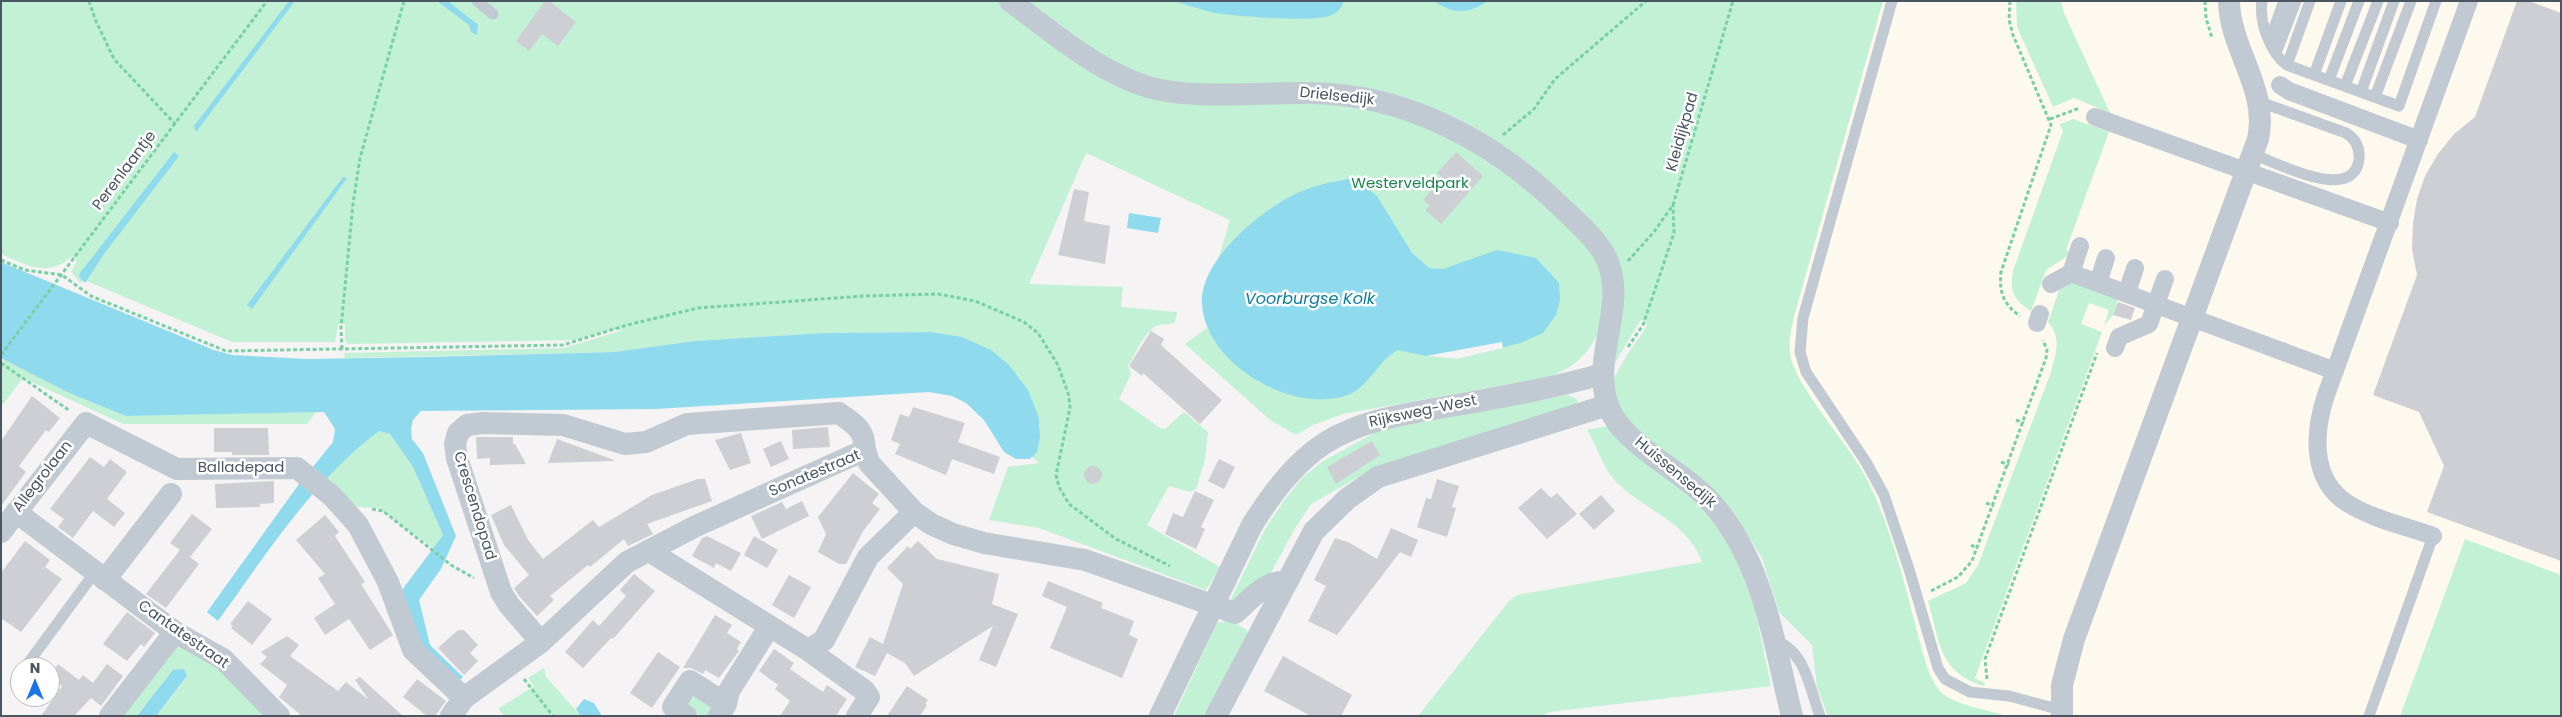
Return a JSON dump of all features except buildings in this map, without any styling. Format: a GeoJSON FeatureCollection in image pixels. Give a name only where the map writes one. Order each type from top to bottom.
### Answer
{"type":"FeatureCollection","features":[{"type":"Feature","properties":{"kind":"street","name":"Drielsedijk"},"geometry":{"type":"LineString","coordinates":[[1010,1],[1099,64],[1148,87],[1176,93],[1313,92],[1363,97],[1408,109],[1449,126],[1487,148],[1528,177],[1556,202],[1592,238],[1603,252],[1612,273],[1615,299],[1605,345]]}},
{"type":"Feature","properties":{"kind":"street"},"geometry":{"type":"LineString","coordinates":[[2062,713],[2064,671],[2074,639],[2261,129],[2260,102],[2232,30],[2229,1]]}},
{"type":"Feature","properties":{"kind":"street"},"geometry":{"type":"LineString","coordinates":[[2433,536],[2345,502],[2327,479],[2320,463],[2316,440],[2322,408],[2469,1]]}},
{"type":"Feature","properties":{"kind":"street"},"geometry":{"type":"LineString","coordinates":[[2280,85],[2289,91],[2420,140]]}},
{"type":"Feature","properties":{"kind":"street"},"geometry":{"type":"LineString","coordinates":[[2095,117],[2250,163],[2390,223]]}},
{"type":"Feature","properties":{"kind":"street"},"geometry":{"type":"LineString","coordinates":[[2051,284],[2071,273],[2080,246]]}},
{"type":"Feature","properties":{"kind":"street"},"geometry":{"type":"LineString","coordinates":[[2098,283],[2106,258]]}},
{"type":"Feature","properties":{"kind":"street"},"geometry":{"type":"LineString","coordinates":[[2127,293],[2135,268]]}},
{"type":"Feature","properties":{"kind":"street"},"geometry":{"type":"LineString","coordinates":[[2071,273],[2335,371]]}},
{"type":"Feature","properties":{"kind":"street"},"geometry":{"type":"LineString","coordinates":[[2111,343],[2149,324],[2165,279]]}},
{"type":"Feature","properties":{"kind":"street","name":"Huissensedijk"},"geometry":{"type":"LineString","coordinates":[[1605,345],[1603,374],[1608,405],[1624,431],[1678,473],[1722,514],[1741,542],[1758,584],[1792,716]]}},
{"type":"Feature","properties":{"kind":"street","name":"Rijksweg-West"},"geometry":{"type":"LineString","coordinates":[[1160,716],[1225,610],[1252,525],[1268,500],[1295,468],[1324,444],[1372,420],[1561,386],[1603,374]]}},
{"type":"Feature","properties":{"kind":"street"},"geometry":{"type":"LineString","coordinates":[[1216,716],[1314,531],[1324,519],[1378,477],[1608,405]]}},
{"type":"Feature","properties":{"kind":"street","name":"Crescendopad"},"geometry":{"type":"LineString","coordinates":[[541,642],[509,605],[501,592],[457,458],[455,444],[458,433],[467,426],[484,423],[563,426],[625,444],[646,442],[687,424],[839,413],[857,426],[864,436],[865,450]]}},
{"type":"Feature","properties":{"kind":"street","name":"Balladepad"},"geometry":{"type":"LineString","coordinates":[[86,423],[177,469],[297,468],[322,488],[358,525],[388,582],[413,650],[464,698]]}},
{"type":"Feature","properties":{"kind":"street","name":"Allegrolaan"},"geometry":{"type":"LineString","coordinates":[[1,532],[86,423]]}},
{"type":"Feature","properties":{"kind":"street","name":"Sonatestraat"},"geometry":{"type":"LineString","coordinates":[[451,716],[464,698],[541,642],[627,562],[696,526],[865,450],[869,463],[914,512],[931,524],[953,534],[984,544],[1085,560],[1225,610]]}},
{"type":"Feature","properties":{"kind":"street"},"geometry":{"type":"LineString","coordinates":[[100,576],[171,494]]}},
{"type":"Feature","properties":{"kind":"street","name":"Cantatestraat"},"geometry":{"type":"LineString","coordinates":[[16,512],[175,632],[223,659],[279,716]]}},
{"type":"Feature","properties":{"kind":"street"},"geometry":{"type":"LineString","coordinates":[[808,650],[824,640],[868,558],[914,512]]}},
{"type":"Feature","properties":{"kind":"street"},"geometry":{"type":"LineString","coordinates":[[649,552],[808,650],[865,691],[869,697],[857,716]]}},
{"type":"Feature","properties":{"kind":"street","name":"Rijksweg-West"},"geometry":{"type":"LineString","coordinates":[[1225,610],[1268,584],[1276,581],[1287,582]]}},
{"type":"Feature","properties":{"kind":"street"},"geometry":{"type":"LineString","coordinates":[[1225,610],[1262,626]]}},
{"type":"Feature","properties":{"kind":"street"},"geometry":{"type":"LineString","coordinates":[[686,716],[673,707],[690,681],[722,710],[729,691],[769,627]]}},
{"type":"Feature","properties":{"kind":"street"},"geometry":{"type":"LineString","coordinates":[[110,716],[175,632]]}},
{"type":"Feature","properties":{"kind":"lane"},"geometry":{"type":"LineString","coordinates":[[477,1],[493,14]]}},
{"type":"Feature","properties":{"kind":"lane"},"geometry":{"type":"LineString","coordinates":[[1892,1],[1803,318],[1800,352],[1811,381],[1866,462],[1884,495],[1893,517],[1933,656],[1945,679],[1970,692],[2009,696],[2062,713]]}},
{"type":"Feature","properties":{"kind":"lane"},"geometry":{"type":"LineString","coordinates":[[2262,1],[2262,22],[2276,53],[2287,66],[2400,106],[2436,1]]}},
{"type":"Feature","properties":{"kind":"lane"},"geometry":{"type":"LineString","coordinates":[[2270,39],[2284,1]]}},
{"type":"Feature","properties":{"kind":"lane"},"geometry":{"type":"LineString","coordinates":[[2276,53],[2296,1]]}},
{"type":"Feature","properties":{"kind":"lane"},"geometry":{"type":"LineString","coordinates":[[2287,66],[2310,1]]}},
{"type":"Feature","properties":{"kind":"lane"},"geometry":{"type":"LineString","coordinates":[[2329,80],[2358,1]]}},
{"type":"Feature","properties":{"kind":"lane"},"geometry":{"type":"LineString","coordinates":[[2345,86],[2378,1]]}},
{"type":"Feature","properties":{"kind":"lane"},"geometry":{"type":"LineString","coordinates":[[2361,92],[2394,1]]}},
{"type":"Feature","properties":{"kind":"lane"},"geometry":{"type":"LineString","coordinates":[[2375,96],[2411,1]]}},
{"type":"Feature","properties":{"kind":"lane"},"geometry":{"type":"LineString","coordinates":[[2314,75],[2338,5]]}},
{"type":"Feature","properties":{"kind":"lane"},"geometry":{"type":"LineString","coordinates":[[2250,163],[2332,181],[2348,178],[2357,168],[2359,156],[2357,143],[2346,133],[2260,102]]}},
{"type":"Feature","properties":{"kind":"lane"},"geometry":{"type":"LineString","coordinates":[[2369,716],[2433,536]]}},
{"type":"Feature","properties":{"kind":"lane"},"geometry":{"type":"LineString","coordinates":[[33,657],[100,576]]}},
{"type":"Feature","properties":{"kind":"lane"},"geometry":{"type":"LineString","coordinates":[[1772,639],[1788,644],[1798,656],[1820,716]]}},
{"type":"Feature","properties":{"kind":"path"},"geometry":{"type":"LineString","coordinates":[[90,1],[95,19],[114,60],[175,124]]}},
{"type":"Feature","properties":{"kind":"path","name":"Perenlaantje"},"geometry":{"type":"LineString","coordinates":[[1,355],[267,1]]}},
{"type":"Feature","properties":{"kind":"path"},"geometry":{"type":"LineString","coordinates":[[342,349],[341,328],[352,204],[360,158],[404,1]]}},
{"type":"Feature","properties":{"kind":"path"},"geometry":{"type":"LineString","coordinates":[[1487,148],[1534,109],[1555,78],[1646,1]]}},
{"type":"Feature","properties":{"kind":"path","name":"Kleidijkpad"},"geometry":{"type":"LineString","coordinates":[[1632,258],[1674,204],[1733,1]]}},
{"type":"Feature","properties":{"kind":"path"},"geometry":{"type":"LineString","coordinates":[[1917,598],[1964,572],[1977,548],[2038,384],[2047,350],[2035,322],[2004,300],[2000,283],[2001,272],[2028,186],[2051,125],[2013,35],[2009,20],[2010,1]]}},
{"type":"Feature","properties":{"kind":"path"},"geometry":{"type":"LineString","coordinates":[[2050,119],[2057,116]]}},
{"type":"Feature","properties":{"kind":"path"},"geometry":{"type":"LineString","coordinates":[[1603,374],[1615,366],[1643,325],[1674,233],[1674,204]]}},
{"type":"Feature","properties":{"kind":"path"},"geometry":{"type":"LineString","coordinates":[[2010,226],[2016,228]]}},
{"type":"Feature","properties":{"kind":"path"},"geometry":{"type":"LineString","coordinates":[[1,260],[25,270],[62,275],[91,296],[226,351],[563,345],[627,324],[698,308],[863,296],[938,294],[975,301],[1024,322],[1038,333],[1058,365],[1069,396],[1070,408],[1056,475],[1059,487],[1069,504],[1116,539],[1173,567]]}},
{"type":"Feature","properties":{"kind":"path"},"geometry":{"type":"LineString","coordinates":[[1994,269],[2001,272]]}},
{"type":"Feature","properties":{"kind":"path"},"geometry":{"type":"LineString","coordinates":[[1985,694],[1988,681],[1984,667],[1985,660],[2111,343]]}},
{"type":"Feature","properties":{"kind":"path"},"geometry":{"type":"LineString","coordinates":[[1,363],[86,423]]}},
{"type":"Feature","properties":{"kind":"path"},"geometry":{"type":"LineString","coordinates":[[2031,381],[2038,384]]}},
{"type":"Feature","properties":{"kind":"path"},"geometry":{"type":"LineString","coordinates":[[2016,420],[2024,423]]}},
{"type":"Feature","properties":{"kind":"path"},"geometry":{"type":"LineString","coordinates":[[2001,462],[2009,465]]}},
{"type":"Feature","properties":{"kind":"path"},"geometry":{"type":"LineString","coordinates":[[1986,503],[1994,506]]}},
{"type":"Feature","properties":{"kind":"path"},"geometry":{"type":"LineString","coordinates":[[344,509],[383,511],[451,565]]}},
{"type":"Feature","properties":{"kind":"path"},"geometry":{"type":"LineString","coordinates":[[1971,546],[1977,548]]}},
{"type":"Feature","properties":{"kind":"path"},"geometry":{"type":"LineString","coordinates":[[512,664],[553,716]]}},
{"type":"Feature","properties":{"kind":"shaded area"},"geometry":{"type":"Polygon","coordinates":[[[1805,1],[2561,1],[2561,716],[1920,716],[1706,354],[1805,1]]]}},
{"type":"Feature","properties":{"kind":"green space","name":"Westerveldpark"},"geometry":{"type":"Polygon","coordinates":[[[1,1],[1883,1],[1795,313],[1790,339],[1791,358],[1808,393],[1857,462],[1875,497],[1893,544],[1927,667],[1935,685],[1943,694],[1957,702],[2007,716],[1828,716],[1817,687],[1812,645],[1779,612],[1762,558],[1734,513],[1645,438],[1623,414],[1611,383],[1645,329],[1647,325],[1643,320],[1640,321],[1613,366],[1599,330],[1590,347],[1579,359],[1572,365],[1548,377],[1343,414],[1313,425],[1296,435],[1270,420],[1185,344],[1207,328],[1220,348],[1260,383],[1306,398],[1210,287],[1230,220],[1086,153],[1029,284],[1123,287],[1121,307],[1177,312],[1175,322],[1156,326],[1144,338],[1128,366],[1131,374],[1119,399],[1160,428],[1165,429],[1184,412],[1208,432],[1205,460],[1196,489],[1190,492],[1169,486],[1147,525],[1220,567],[1206,590],[1039,528],[989,520],[1008,467],[1039,463],[1032,457],[1039,444],[1039,418],[962,337],[931,332],[824,333],[695,341],[614,352],[345,358],[344,353],[564,348],[623,330],[609,330],[576,340],[348,344],[345,340],[345,324],[338,324],[335,342],[232,342],[84,280],[80,283],[71,272],[77,260],[71,257],[54,267],[37,268],[1,254],[1,1]]]}},
{"type":"Feature","properties":{"kind":"green space"},"geometry":{"type":"Polygon","coordinates":[[[2016,1],[2061,1],[2064,13],[2110,113],[2074,98],[2053,107],[2017,27],[2016,1]]]}},
{"type":"Feature","properties":{"kind":"green space"},"geometry":{"type":"Polygon","coordinates":[[[2073,119],[2109,132],[2066,250],[2072,253],[2046,270],[2031,311],[2020,303],[2014,295],[2012,290],[2013,271],[2063,131],[2060,124],[2073,119]]]}},
{"type":"Feature","properties":{"kind":"green space"},"geometry":{"type":"Polygon","coordinates":[[[2071,280],[2119,297],[2113,315],[2104,326],[2109,310],[2089,303],[2081,324],[2102,332],[1975,678],[1985,683],[1984,686],[1969,680],[1949,664],[1939,642],[1928,601],[1966,583],[1978,565],[2051,372],[2057,346],[2055,334],[2048,322],[2060,288],[2071,280]]]}},
{"type":"Feature","properties":{"kind":"green space"},"geometry":{"type":"Polygon","coordinates":[[[4,359],[69,393],[126,416],[316,412],[307,424],[123,424],[23,378],[1,407],[1,364],[4,359]]]}},
{"type":"Feature","properties":{"kind":"green space"},"geometry":{"type":"Polygon","coordinates":[[[1567,395],[1577,399],[1578,405],[1508,432],[1362,475],[1311,504],[1294,530],[1268,578],[1229,603],[1265,529],[1303,477],[1323,461],[1380,430],[1567,395]]]}},
{"type":"Feature","properties":{"kind":"green space"},"geometry":{"type":"Polygon","coordinates":[[[1607,426],[1677,482],[1712,516],[1731,543],[1755,610],[1771,686],[1549,712],[1542,716],[1418,716],[1509,601],[1517,595],[1702,562],[1685,534],[1624,489],[1609,473],[1587,430],[1607,426]]]}},
{"type":"Feature","properties":{"kind":"green space"},"geometry":{"type":"Polygon","coordinates":[[[379,431],[390,434],[413,467],[443,535],[433,548],[378,508],[354,507],[322,482],[353,450],[379,431]]]}},
{"type":"Feature","properties":{"kind":"green space"},"geometry":{"type":"Polygon","coordinates":[[[2465,539],[2561,575],[2561,716],[2400,716],[2465,539]]]}},
{"type":"Feature","properties":{"kind":"green space"},"geometry":{"type":"Polygon","coordinates":[[[1229,620],[1247,630],[1248,638],[1209,716],[1174,716],[1217,623],[1229,620]]]}},
{"type":"Feature","properties":{"kind":"green space"},"geometry":{"type":"Polygon","coordinates":[[[179,646],[211,660],[270,716],[156,716],[187,677],[173,671],[137,716],[117,716],[174,648],[179,646]]]}},
{"type":"Feature","properties":{"kind":"green space"},"geometry":{"type":"Polygon","coordinates":[[[544,668],[546,677],[581,716],[505,716],[498,709],[534,686],[528,678],[544,668]]]}},
{"type":"Feature","properties":{"kind":"green space"},"geometry":{"type":"Polygon","coordinates":[[[694,689],[719,704],[712,716],[701,716],[684,705],[694,689]]]}},
{"type":"Feature","properties":{"kind":"water"},"geometry":{"type":"Polygon","coordinates":[[[289,1],[295,1],[196,132],[194,126],[289,1]]]}},
{"type":"Feature","properties":{"kind":"water"},"geometry":{"type":"Polygon","coordinates":[[[437,1],[448,1],[478,25],[477,35],[471,32],[469,25],[437,1]]]}},
{"type":"Feature","properties":{"kind":"water"},"geometry":{"type":"Polygon","coordinates":[[[1174,1],[1344,1],[1339,10],[1332,15],[1293,19],[1215,13],[1174,1]]]}},
{"type":"Feature","properties":{"kind":"water"},"geometry":{"type":"Polygon","coordinates":[[[1434,1],[1488,1],[1468,10],[1455,11],[1434,1]]]}},
{"type":"Feature","properties":{"kind":"water"},"geometry":{"type":"Polygon","coordinates":[[[174,152],[179,156],[104,254],[85,283],[79,277],[80,273],[174,152]]]}},
{"type":"Feature","properties":{"kind":"water"},"geometry":{"type":"Polygon","coordinates":[[[343,177],[347,178],[252,309],[247,305],[343,177]]]}},
{"type":"Feature","properties":{"kind":"water","name":"Voorburgse Kolk"},"geometry":{"type":"Polygon","coordinates":[[[1349,179],[1362,184],[1377,196],[1412,253],[1429,268],[1443,269],[1497,250],[1536,258],[1559,283],[1560,301],[1556,315],[1543,333],[1520,343],[1457,359],[1426,356],[1398,350],[1384,360],[1368,380],[1356,391],[1348,395],[1326,399],[1302,398],[1278,390],[1255,379],[1234,364],[1218,346],[1207,325],[1202,303],[1204,286],[1212,269],[1237,236],[1270,209],[1302,191],[1349,179]]]}},
{"type":"Feature","properties":{"kind":"water"},"geometry":{"type":"Polygon","coordinates":[[[1129,213],[1161,218],[1158,233],[1127,228],[1129,213]]]}},
{"type":"Feature","properties":{"kind":"water"},"geometry":{"type":"Polygon","coordinates":[[[1,262],[214,350],[232,355],[307,359],[614,352],[695,341],[824,333],[931,332],[962,337],[991,350],[1009,365],[1028,390],[1039,418],[1040,438],[1037,452],[1030,459],[1016,459],[1004,452],[984,420],[966,403],[952,396],[929,392],[656,409],[421,411],[413,420],[411,429],[412,439],[423,453],[456,536],[441,569],[419,600],[430,645],[463,677],[456,684],[416,644],[402,590],[443,535],[413,467],[390,434],[379,431],[332,472],[292,520],[218,621],[207,612],[299,484],[333,442],[335,429],[324,412],[126,416],[69,393],[1,358],[1,262]]]}},
{"type":"Feature","properties":{"kind":"water"},"geometry":{"type":"Polygon","coordinates":[[[184,669],[187,676],[156,716],[137,716],[173,670],[184,669]]]}},
{"type":"Feature","properties":{"kind":"water"},"geometry":{"type":"Polygon","coordinates":[[[584,699],[594,703],[602,716],[581,716],[576,709],[584,699]]]}},
{"type":"Feature","properties":{"kind":"pier"},"geometry":{"type":"Polygon","coordinates":[[[1502,342],[1503,348],[1457,359],[1426,356],[1502,342]]]}}]}
